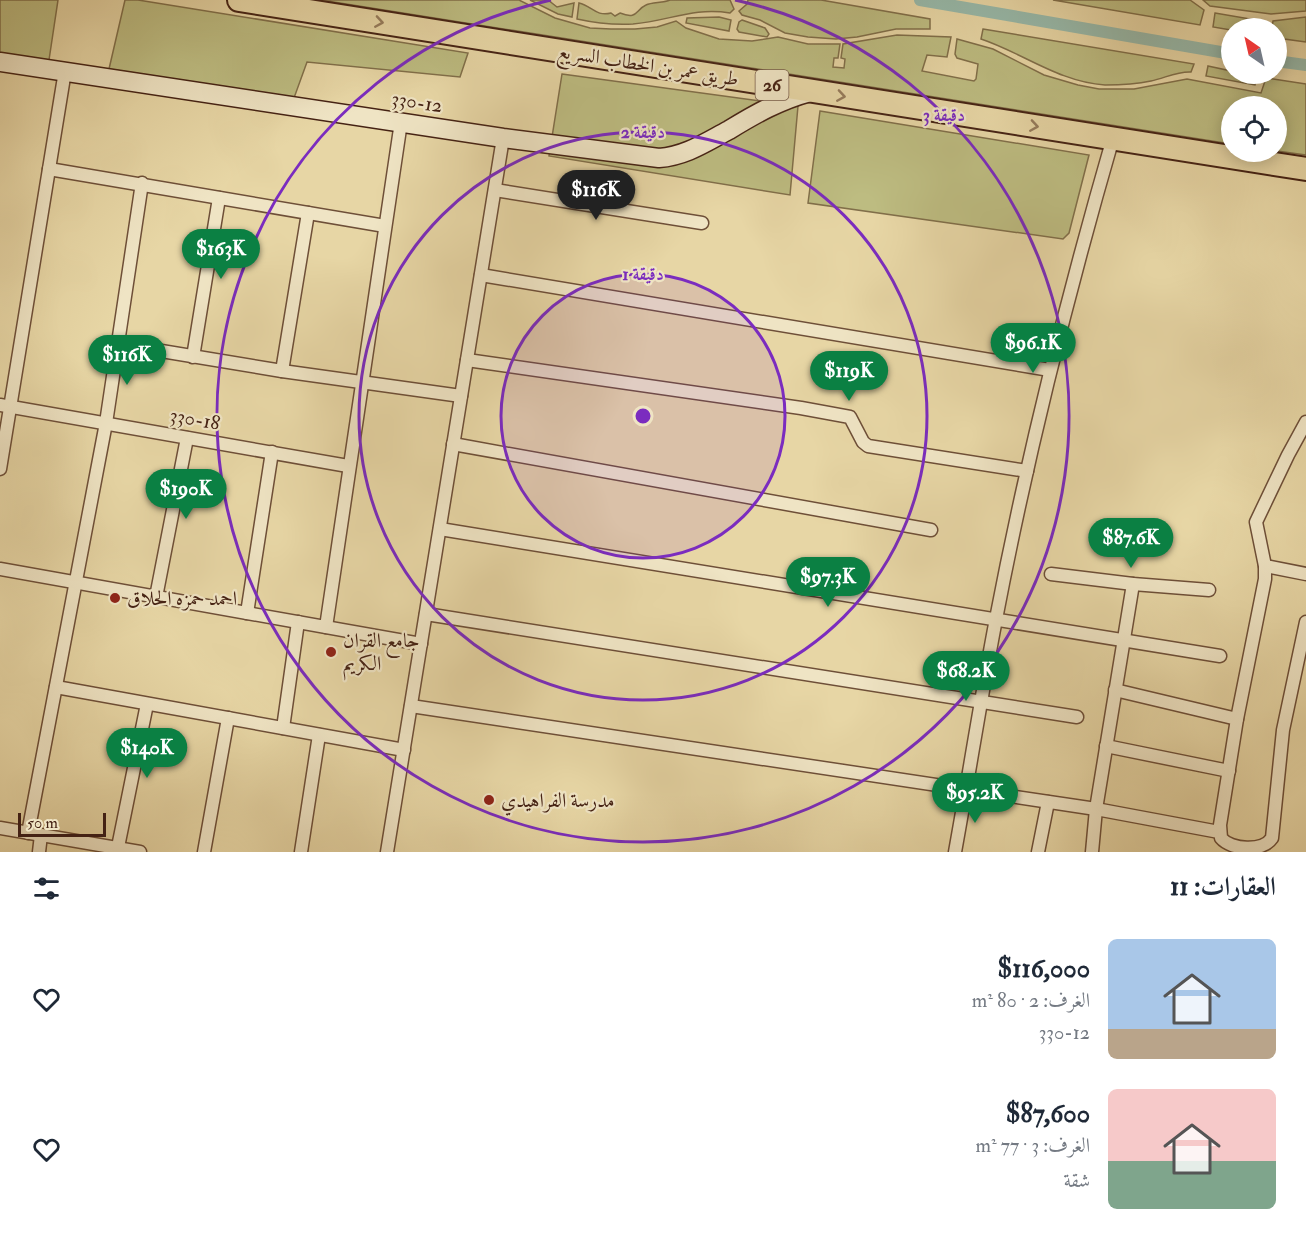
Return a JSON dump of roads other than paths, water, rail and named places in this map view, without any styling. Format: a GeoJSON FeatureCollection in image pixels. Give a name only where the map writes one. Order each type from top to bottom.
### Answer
{"type":"FeatureCollection","features":[{"type":"Feature","properties":{"kind":"highway","name":"طريق عمر بن الخطاب السريع"},"geometry":{"type":"LineString","coordinates":[[238,0],[1306,169]]}},
{"type":"Feature","properties":{"kind":"street","name":"330-12"},"geometry":{"type":"LineString","coordinates":[[0,62],[503,138],[651,157],[668,157],[692,150],[775,104],[814,92]]}},
{"type":"Feature","properties":{"kind":"street"},"geometry":{"type":"LineString","coordinates":[[0,469],[5,406],[65,71]]}},
{"type":"Feature","properties":{"kind":"street"},"geometry":{"type":"LineString","coordinates":[[326,627],[348,466],[363,382],[401,122]]}},
{"type":"Feature","properties":{"kind":"street"},"geometry":{"type":"LineString","coordinates":[[387,852],[503,138]]}},
{"type":"Feature","properties":{"kind":"street"},"geometry":{"type":"LineString","coordinates":[[955,852],[995,620],[1027,471],[1050,370],[1113,138]]}},
{"type":"Feature","properties":{"kind":"street"},"geometry":{"type":"LineString","coordinates":[[49,169],[385,226]]}},
{"type":"Feature","properties":{"kind":"street"},"geometry":{"type":"LineString","coordinates":[[27,833],[106,423],[142,183]]}},
{"type":"Feature","properties":{"kind":"street"},"geometry":{"type":"LineString","coordinates":[[495,190],[702,223]]}},
{"type":"Feature","properties":{"kind":"street"},"geometry":{"type":"LineString","coordinates":[[193,357],[219,198]]}},
{"type":"Feature","properties":{"kind":"street"},"geometry":{"type":"LineString","coordinates":[[282,371],[308,213]]}},
{"type":"Feature","properties":{"kind":"street"},"geometry":{"type":"LineString","coordinates":[[481,275],[1050,370]]}},
{"type":"Feature","properties":{"kind":"street"},"geometry":{"type":"LineString","coordinates":[[119,344],[282,371],[461,396]]}},
{"type":"Feature","properties":{"kind":"street"},"geometry":{"type":"LineString","coordinates":[[467,360],[850,417],[863,442],[868,446],[1027,471]]}},
{"type":"Feature","properties":{"kind":"street","name":"330-18"},"geometry":{"type":"LineString","coordinates":[[5,406],[348,466]]}},
{"type":"Feature","properties":{"kind":"street"},"geometry":{"type":"LineString","coordinates":[[1217,852],[1237,719],[1263,592],[1265,566],[1256,522],[1287,455],[1306,422]]}},
{"type":"Feature","properties":{"kind":"street"},"geometry":{"type":"LineString","coordinates":[[156,597],[187,438]]}},
{"type":"Feature","properties":{"kind":"street"},"geometry":{"type":"LineString","coordinates":[[453,444],[931,530]]}},
{"type":"Feature","properties":{"kind":"street"},"geometry":{"type":"LineString","coordinates":[[247,613],[272,452]]}},
{"type":"Feature","properties":{"kind":"street"},"geometry":{"type":"LineString","coordinates":[[440,529],[1220,656]]}},
{"type":"Feature","properties":{"kind":"street"},"geometry":{"type":"LineString","coordinates":[[1265,566],[1306,574]]}},
{"type":"Feature","properties":{"kind":"street"},"geometry":{"type":"LineString","coordinates":[[0,569],[421,644]]}},
{"type":"Feature","properties":{"kind":"street"},"geometry":{"type":"LineString","coordinates":[[1051,574],[1209,590]]}},
{"type":"Feature","properties":{"kind":"street"},"geometry":{"type":"LineString","coordinates":[[1092,852],[1096,809],[1132,584]]}},
{"type":"Feature","properties":{"kind":"street"},"geometry":{"type":"LineString","coordinates":[[426,614],[1077,717]]}},
{"type":"Feature","properties":{"kind":"street"},"geometry":{"type":"LineString","coordinates":[[283,728],[298,622]]}},
{"type":"Feature","properties":{"kind":"street"},"geometry":{"type":"LineString","coordinates":[[411,706],[1096,809],[1220,835],[1230,845],[1255,848],[1265,846],[1272,838],[1282,730],[1306,622]]}},
{"type":"Feature","properties":{"kind":"street"},"geometry":{"type":"LineString","coordinates":[[56,687],[404,750]]}},
{"type":"Feature","properties":{"kind":"street"},"geometry":{"type":"LineString","coordinates":[[1115,690],[1237,719]]}},
{"type":"Feature","properties":{"kind":"street"},"geometry":{"type":"LineString","coordinates":[[117,850],[147,704]]}},
{"type":"Feature","properties":{"kind":"street"},"geometry":{"type":"LineString","coordinates":[[204,852],[228,718]]}},
{"type":"Feature","properties":{"kind":"street"},"geometry":{"type":"LineString","coordinates":[[301,852],[319,735]]}},
{"type":"Feature","properties":{"kind":"street"},"geometry":{"type":"LineString","coordinates":[[1106,746],[1229,771]]}},
{"type":"Feature","properties":{"kind":"street"},"geometry":{"type":"LineString","coordinates":[[1038,852],[1048,802]]}},
{"type":"Feature","properties":{"kind":"street"},"geometry":{"type":"LineString","coordinates":[[0,828],[117,850],[140,852]]}},
{"type":"Feature","properties":{"kind":"street"},"geometry":{"type":"LineString","coordinates":[[39,852],[41,835]]}},
{"type":"Feature","properties":{"kind":"waterway"},"geometry":{"type":"LineString","coordinates":[[920,0],[1221,52]]}},
{"type":"Feature","properties":{"kind":"waterway"},"geometry":{"type":"LineString","coordinates":[[1287,62],[1306,65]]}},
{"type":"Feature","properties":{"kind":"place","name":"احمد حمزه الحلاق"},"geometry":{"type":"Point","coordinates":[115,598]}},
{"type":"Feature","properties":{"kind":"place","name":"جامع القران الكريم"},"geometry":{"type":"Point","coordinates":[331,652]}},
{"type":"Feature","properties":{"kind":"place","name":"مدرسة الفراهيدي"},"geometry":{"type":"Point","coordinates":[489,800]}}]}
